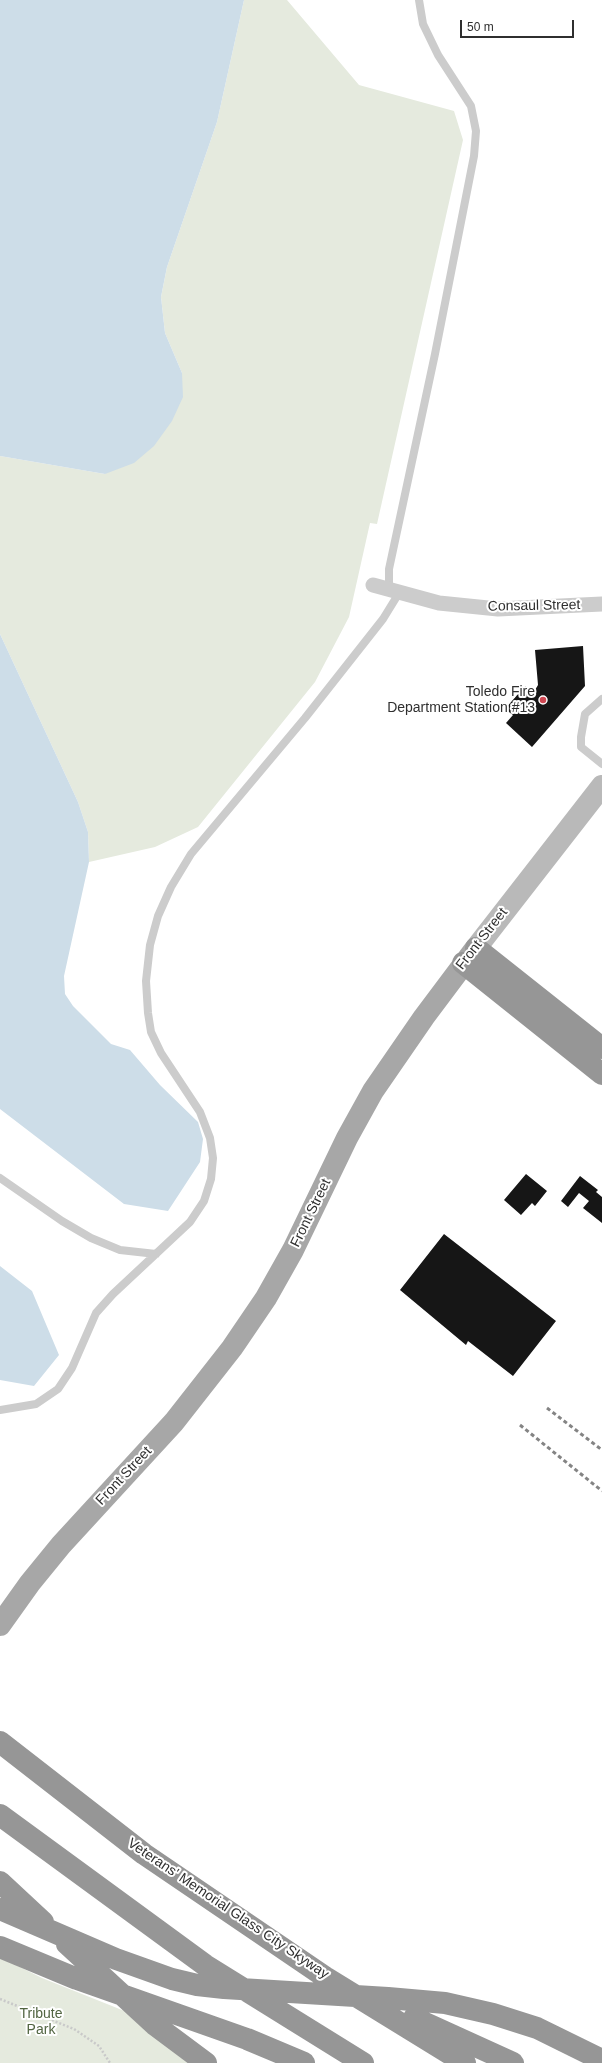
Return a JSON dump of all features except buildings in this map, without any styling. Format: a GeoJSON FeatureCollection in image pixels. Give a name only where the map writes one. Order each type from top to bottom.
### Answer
{"type":"FeatureCollection","features":[{"type":"Feature","properties":{"kind":"highway"},"geometry":{"type":"LineString","coordinates":[[469,956],[602,1048]]}},
{"type":"Feature","properties":{"kind":"highway"},"geometry":{"type":"LineString","coordinates":[[469,956],[602,1074]]}},
{"type":"Feature","properties":{"kind":"highway","name":"Veterans' Memorial Glass City Skyway"},"geometry":{"type":"LineString","coordinates":[[0,1742],[144,1854],[325,1977],[465,2063]]}},
{"type":"Feature","properties":{"kind":"highway"},"geometry":{"type":"LineString","coordinates":[[0,1815],[205,1965],[363,2063]]}},
{"type":"Feature","properties":{"kind":"highway"},"geometry":{"type":"LineString","coordinates":[[0,1882],[155,2025],[206,2063]]}},
{"type":"Feature","properties":{"kind":"highway"},"geometry":{"type":"LineString","coordinates":[[0,1909],[116,1959],[172,1979],[197,1985],[224,1988],[445,2003],[493,2014],[538,2028],[602,2060]]}},
{"type":"Feature","properties":{"kind":"highway"},"geometry":{"type":"LineString","coordinates":[[0,1947],[77,1979],[247,2039],[304,2063]]}},
{"type":"Feature","properties":{"kind":"highway"},"geometry":{"type":"LineString","coordinates":[[325,1977],[513,2063]]}},
{"type":"Feature","properties":{"kind":"main road","name":"Front Street"},"geometry":{"type":"LineString","coordinates":[[0,1625],[30,1583],[61,1545],[174,1422],[232,1348],[266,1298],[289,1256],[347,1138],[373,1091],[405,1043],[469,956]]}},
{"type":"Feature","properties":{"kind":"street","name":"Consaul Street"},"geometry":{"type":"LineString","coordinates":[[373,586],[439,603],[498,609],[602,604]]}},
{"type":"Feature","properties":{"kind":"street","name":"Front Street"},"geometry":{"type":"LineString","coordinates":[[469,956],[602,786]]}},
{"type":"Feature","properties":{"kind":"lane"},"geometry":{"type":"LineString","coordinates":[[0,1410],[36,1404],[58,1389],[72,1368],[96,1313],[113,1294],[190,1222],[204,1200],[211,1179],[213,1158],[210,1138],[200,1112],[161,1053],[151,1032],[146,981],[150,945],[158,916],[171,888],[191,854],[305,718],[383,618],[394,591],[389,569],[435,354],[474,156],[476,131],[471,106],[438,55],[423,24],[419,0]]}},
{"type":"Feature","properties":{"kind":"lane"},"geometry":{"type":"LineString","coordinates":[[602,699],[585,714],[580,737],[581,747],[602,764]]}},
{"type":"Feature","properties":{"kind":"lane"},"geometry":{"type":"LineString","coordinates":[[0,1178],[62,1221],[91,1238],[120,1250],[156,1254]]}},
{"type":"Feature","properties":{"kind":"path"},"geometry":{"type":"LineString","coordinates":[[0,1999],[74,2029],[99,2046],[110,2063]]}},
{"type":"Feature","properties":{"kind":"green space"},"geometry":{"type":"Polygon","coordinates":[[[244,0],[287,0],[359,85],[454,111],[463,140],[377,524],[370,523],[349,617],[315,682],[198,827],[155,847],[89,862],[88,832],[78,802],[0,634],[0,456],[105,474],[182,373],[165,333],[161,297],[167,267],[217,122],[244,0]]]}},
{"type":"Feature","properties":{"kind":"green space","name":"Tribute Park"},"geometry":{"type":"Polygon","coordinates":[[[0,1957],[42,1978],[127,2012],[199,2063],[0,2063],[0,1957]]]}},
{"type":"Feature","properties":{"kind":"shaded area"},"geometry":{"type":"Polygon","coordinates":[[[0,0],[244,0],[217,122],[167,267],[161,297],[165,333],[182,373],[183,397],[172,421],[154,446],[134,463],[105,474],[0,456],[0,0]]]}},
{"type":"Feature","properties":{"kind":"shaded area"},"geometry":{"type":"Polygon","coordinates":[[[0,634],[78,802],[88,832],[89,862],[64,976],[65,994],[73,1006],[111,1044],[130,1050],[160,1085],[198,1122],[203,1139],[200,1162],[168,1211],[124,1204],[0,1109],[0,634]]]}},
{"type":"Feature","properties":{"kind":"shaded area"},"geometry":{"type":"Polygon","coordinates":[[[0,1266],[32,1291],[59,1355],[34,1386],[0,1380],[0,1266]]]}},
{"type":"Feature","properties":{"kind":"railway"},"geometry":{"type":"LineString","coordinates":[[547,1408],[602,1450]]}},
{"type":"Feature","properties":{"kind":"railway"},"geometry":{"type":"LineString","coordinates":[[520,1425],[602,1491]]}},
{"type":"Feature","properties":{"kind":"place","name":"Toledo Fire Department Station #13"},"geometry":{"type":"Point","coordinates":[543,700]}}]}
